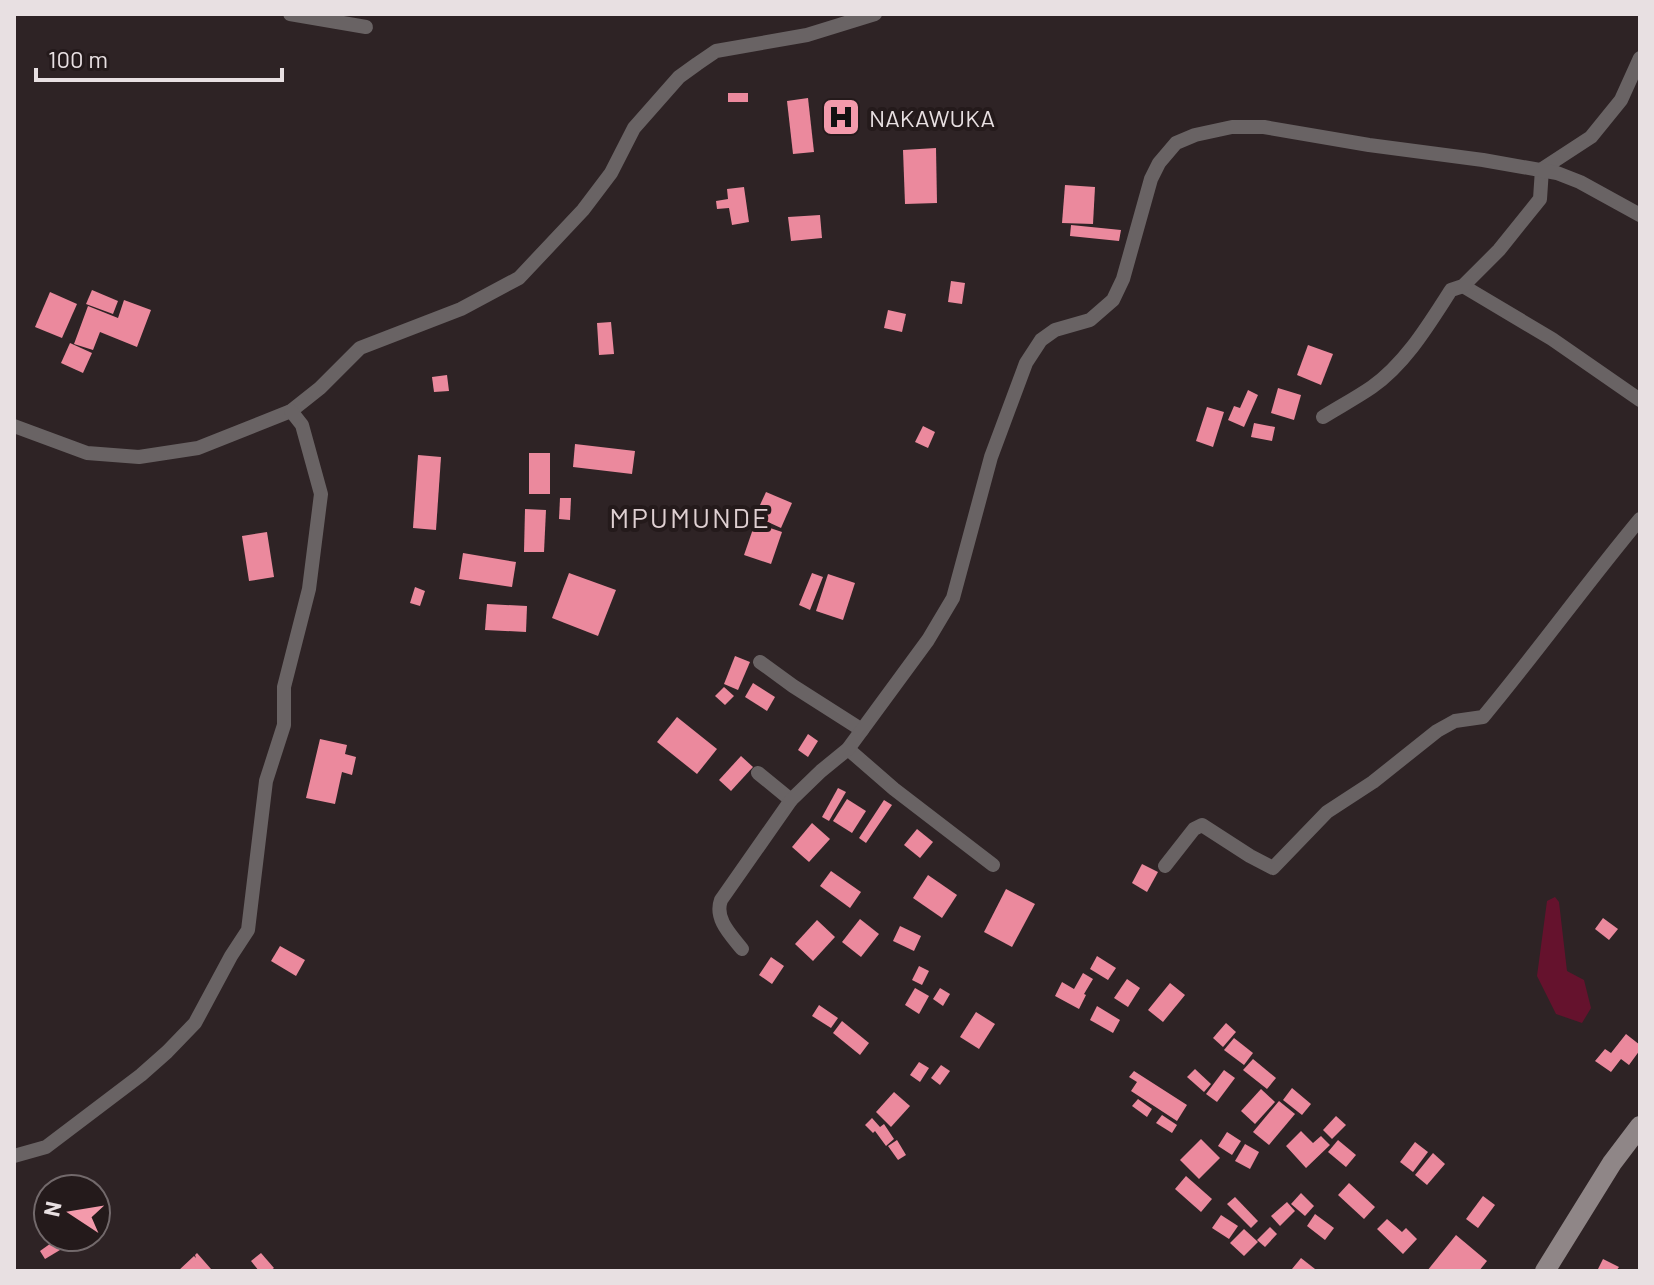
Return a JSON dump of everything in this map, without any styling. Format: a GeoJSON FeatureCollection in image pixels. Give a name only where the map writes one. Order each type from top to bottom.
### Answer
{"type":"FeatureCollection","features":[{"type":"Feature","properties":{"kind":"street"},"geometry":{"type":"LineString","coordinates":[[290,14],[366,27]]}},
{"type":"Feature","properties":{"kind":"street"},"geometry":{"type":"LineString","coordinates":[[14,426],[87,453],[139,457],[198,448],[291,411],[320,388],[360,348],[461,309],[519,278],[583,210],[611,173],[634,128],[679,77],[716,51],[807,35],[875,14]]}},
{"type":"Feature","properties":{"kind":"street"},"geometry":{"type":"LineString","coordinates":[[1542,169],[1591,137],[1621,100],[1640,58]]}},
{"type":"Feature","properties":{"kind":"street"},"geometry":{"type":"LineString","coordinates":[[742,949],[725,928],[719,907],[721,900],[791,800],[848,749],[928,640],[953,598],[991,457],[1026,363],[1041,340],[1055,330],[1090,320],[1113,300],[1123,279],[1151,179],[1159,163],[1176,143],[1195,135],[1232,127],[1264,127],[1542,169],[1580,182],[1640,215]]}},
{"type":"Feature","properties":{"kind":"street"},"geometry":{"type":"LineString","coordinates":[[1323,417],[1374,386],[1406,355],[1451,290],[1463,286],[1499,250],[1540,199],[1542,169]]}},
{"type":"Feature","properties":{"kind":"street"},"geometry":{"type":"LineString","coordinates":[[1463,286],[1552,339],[1640,400]]}},
{"type":"Feature","properties":{"kind":"street"},"geometry":{"type":"LineString","coordinates":[[14,1156],[46,1147],[167,1052],[195,1023],[248,930],[266,781],[284,725],[284,687],[309,589],[321,494],[302,425],[291,411]]}},
{"type":"Feature","properties":{"kind":"street"},"geometry":{"type":"LineString","coordinates":[[1165,866],[1194,829],[1202,825],[1273,868],[1327,812],[1373,782],[1437,731],[1455,721],[1483,717],[1640,519]]}},
{"type":"Feature","properties":{"kind":"street"},"geometry":{"type":"LineString","coordinates":[[760,662],[862,730]]}},
{"type":"Feature","properties":{"kind":"street"},"geometry":{"type":"LineString","coordinates":[[848,749],[894,789],[993,865]]}},
{"type":"Feature","properties":{"kind":"street"},"geometry":{"type":"LineString","coordinates":[[758,773],[791,800]]}},
{"type":"Feature","properties":{"kind":"street"},"geometry":{"type":"LineString","coordinates":[[1545,1271],[1612,1163],[1640,1126]]}},
{"type":"Feature","properties":{"kind":"shaded area"},"geometry":{"type":"Polygon","coordinates":[[[1555,897],[1559,902],[1567,971],[1584,980],[1591,1008],[1582,1023],[1556,1014],[1537,976],[1547,901],[1555,897]]]}},
{"type":"Feature","properties":{"kind":"building"},"geometry":{"type":"Polygon","coordinates":[[[728,93],[748,93],[748,102],[728,102],[728,93]]]}},
{"type":"Feature","properties":{"kind":"building"},"geometry":{"type":"Polygon","coordinates":[[[808,98],[814,152],[793,154],[787,101],[808,98]]]}},
{"type":"Feature","properties":{"kind":"building"},"geometry":{"type":"Polygon","coordinates":[[[936,148],[937,203],[905,204],[903,150],[936,148]]]}},
{"type":"Feature","properties":{"kind":"building"},"geometry":{"type":"Polygon","coordinates":[[[1065,185],[1095,187],[1093,224],[1062,223],[1065,185]]]}},
{"type":"Feature","properties":{"kind":"building"},"geometry":{"type":"Polygon","coordinates":[[[744,187],[749,222],[732,225],[729,208],[717,209],[716,201],[728,199],[727,189],[744,187]]]}},
{"type":"Feature","properties":{"kind":"building"},"geometry":{"type":"Polygon","coordinates":[[[820,215],[822,238],[791,241],[788,217],[820,215]]]}},
{"type":"Feature","properties":{"kind":"building"},"geometry":{"type":"Polygon","coordinates":[[[1071,225],[1121,230],[1119,241],[1070,236],[1071,225]]]}},
{"type":"Feature","properties":{"kind":"building"},"geometry":{"type":"Polygon","coordinates":[[[951,281],[965,283],[962,304],[948,302],[951,281]]]}},
{"type":"Feature","properties":{"kind":"building"},"geometry":{"type":"Polygon","coordinates":[[[92,290],[118,301],[113,314],[86,304],[92,290]]]}},
{"type":"Feature","properties":{"kind":"building"},"geometry":{"type":"Polygon","coordinates":[[[50,292],[77,304],[62,338],[35,327],[50,292]]]}},
{"type":"Feature","properties":{"kind":"building"},"geometry":{"type":"Polygon","coordinates":[[[124,300],[151,310],[137,347],[100,332],[93,350],[74,344],[88,306],[118,318],[124,300]]]}},
{"type":"Feature","properties":{"kind":"building"},"geometry":{"type":"Polygon","coordinates":[[[888,310],[906,314],[902,332],[884,328],[888,310]]]}},
{"type":"Feature","properties":{"kind":"building"},"geometry":{"type":"Polygon","coordinates":[[[611,322],[614,354],[599,355],[597,323],[611,322]]]}},
{"type":"Feature","properties":{"kind":"building"},"geometry":{"type":"Polygon","coordinates":[[[70,343],[92,353],[83,373],[61,363],[70,343]]]}},
{"type":"Feature","properties":{"kind":"building"},"geometry":{"type":"Polygon","coordinates":[[[1308,345],[1333,354],[1321,385],[1297,375],[1308,345]]]}},
{"type":"Feature","properties":{"kind":"building"},"geometry":{"type":"Polygon","coordinates":[[[447,375],[449,391],[434,392],[432,377],[447,375]]]}},
{"type":"Feature","properties":{"kind":"building"},"geometry":{"type":"Polygon","coordinates":[[[1278,388],[1301,395],[1294,420],[1271,413],[1278,388]]]}},
{"type":"Feature","properties":{"kind":"building"},"geometry":{"type":"Polygon","coordinates":[[[1248,390],[1258,395],[1244,427],[1228,420],[1234,406],[1240,408],[1248,390]]]}},
{"type":"Feature","properties":{"kind":"building"},"geometry":{"type":"Polygon","coordinates":[[[1207,407],[1224,412],[1213,447],[1196,441],[1207,407]]]}},
{"type":"Feature","properties":{"kind":"building"},"geometry":{"type":"Polygon","coordinates":[[[1254,423],[1275,427],[1272,441],[1251,437],[1254,423]]]}},
{"type":"Feature","properties":{"kind":"building"},"geometry":{"type":"Polygon","coordinates":[[[923,426],[935,432],[928,448],[915,442],[923,426]]]}},
{"type":"Feature","properties":{"kind":"building"},"geometry":{"type":"Polygon","coordinates":[[[575,444],[635,451],[632,474],[573,467],[575,444]]]}},
{"type":"Feature","properties":{"kind":"building"},"geometry":{"type":"Polygon","coordinates":[[[529,453],[550,453],[550,494],[529,494],[529,453]]]}},
{"type":"Feature","properties":{"kind":"building"},"geometry":{"type":"Polygon","coordinates":[[[418,455],[441,457],[436,530],[413,528],[418,455]]]}},
{"type":"Feature","properties":{"kind":"building"},"geometry":{"type":"Polygon","coordinates":[[[766,492],[792,503],[781,528],[755,516],[766,492]]]}},
{"type":"Feature","properties":{"kind":"building"},"geometry":{"type":"Polygon","coordinates":[[[560,498],[571,498],[570,520],[559,519],[560,498]]]}},
{"type":"Feature","properties":{"kind":"building"},"geometry":{"type":"Polygon","coordinates":[[[525,509],[546,510],[544,552],[524,552],[525,509]]]}},
{"type":"Feature","properties":{"kind":"building"},"geometry":{"type":"Polygon","coordinates":[[[755,523],[782,532],[771,564],[744,555],[755,523]]]}},
{"type":"Feature","properties":{"kind":"building"},"geometry":{"type":"Polygon","coordinates":[[[267,532],[274,577],[249,581],[242,536],[267,532]]]}},
{"type":"Feature","properties":{"kind":"building"},"geometry":{"type":"Polygon","coordinates":[[[463,553],[516,562],[512,587],[459,579],[463,553]]]}},
{"type":"Feature","properties":{"kind":"building"},"geometry":{"type":"Polygon","coordinates":[[[569,573],[616,590],[598,636],[552,618],[569,573]]]}},
{"type":"Feature","properties":{"kind":"building"},"geometry":{"type":"Polygon","coordinates":[[[812,573],[823,577],[810,610],[799,605],[812,573]]]}},
{"type":"Feature","properties":{"kind":"building"},"geometry":{"type":"Polygon","coordinates":[[[828,574],[855,583],[843,620],[816,611],[828,574]]]}},
{"type":"Feature","properties":{"kind":"building"},"geometry":{"type":"Polygon","coordinates":[[[415,587],[425,591],[420,606],[410,603],[415,587]]]}},
{"type":"Feature","properties":{"kind":"building"},"geometry":{"type":"Polygon","coordinates":[[[487,604],[527,606],[526,632],[485,630],[487,604]]]}},
{"type":"Feature","properties":{"kind":"building"},"geometry":{"type":"Polygon","coordinates":[[[735,656],[750,662],[738,690],[724,684],[735,656]]]}},
{"type":"Feature","properties":{"kind":"building"},"geometry":{"type":"Polygon","coordinates":[[[753,683],[775,697],[767,711],[745,697],[753,683]]]}},
{"type":"Feature","properties":{"kind":"building"},"geometry":{"type":"Polygon","coordinates":[[[724,687],[734,696],[725,705],[715,696],[724,687]]]}},
{"type":"Feature","properties":{"kind":"building"},"geometry":{"type":"Polygon","coordinates":[[[677,717],[717,749],[697,774],[657,742],[677,717]]]}},
{"type":"Feature","properties":{"kind":"building"},"geometry":{"type":"Polygon","coordinates":[[[808,734],[818,741],[808,757],[798,750],[808,734]]]}},
{"type":"Feature","properties":{"kind":"building"},"geometry":{"type":"Polygon","coordinates":[[[320,739],[347,745],[345,754],[356,757],[352,775],[342,772],[335,804],[306,798],[320,739]]]}},
{"type":"Feature","properties":{"kind":"building"},"geometry":{"type":"Polygon","coordinates":[[[741,756],[753,767],[731,791],[719,780],[741,756]]]}},
{"type":"Feature","properties":{"kind":"building"},"geometry":{"type":"Polygon","coordinates":[[[838,788],[846,792],[829,821],[822,817],[838,788]]]}},
{"type":"Feature","properties":{"kind":"building"},"geometry":{"type":"Polygon","coordinates":[[[847,799],[866,811],[852,833],[833,821],[847,799]]]}},
{"type":"Feature","properties":{"kind":"building"},"geometry":{"type":"Polygon","coordinates":[[[884,800],[892,805],[866,843],[859,838],[884,800]]]}},
{"type":"Feature","properties":{"kind":"building"},"geometry":{"type":"Polygon","coordinates":[[[812,823],[830,839],[809,862],[792,847],[812,823]]]}},
{"type":"Feature","properties":{"kind":"building"},"geometry":{"type":"Polygon","coordinates":[[[917,829],[933,842],[920,858],[904,845],[917,829]]]}},
{"type":"Feature","properties":{"kind":"building"},"geometry":{"type":"Polygon","coordinates":[[[1142,864],[1158,872],[1147,892],[1132,883],[1142,864]]]}},
{"type":"Feature","properties":{"kind":"building"},"geometry":{"type":"Polygon","coordinates":[[[831,871],[861,892],[850,908],[820,886],[831,871]]]}},
{"type":"Feature","properties":{"kind":"building"},"geometry":{"type":"Polygon","coordinates":[[[928,875],[957,895],[942,918],[913,898],[928,875]]]}},
{"type":"Feature","properties":{"kind":"building"},"geometry":{"type":"Polygon","coordinates":[[[1006,889],[1035,904],[1012,947],[984,932],[1006,889]]]}},
{"type":"Feature","properties":{"kind":"building"},"geometry":{"type":"Polygon","coordinates":[[[1603,918],[1618,929],[1609,940],[1595,929],[1603,918]]]}},
{"type":"Feature","properties":{"kind":"building"},"geometry":{"type":"Polygon","coordinates":[[[860,919],[879,934],[861,957],[842,942],[860,919]]]}},
{"type":"Feature","properties":{"kind":"building"},"geometry":{"type":"Polygon","coordinates":[[[817,920],[835,937],[813,961],[795,944],[817,920]]]}},
{"type":"Feature","properties":{"kind":"building"},"geometry":{"type":"Polygon","coordinates":[[[900,926],[921,936],[914,951],[893,941],[900,926]]]}},
{"type":"Feature","properties":{"kind":"building"},"geometry":{"type":"Polygon","coordinates":[[[280,946],[305,960],[296,976],[271,961],[280,946]]]}},
{"type":"Feature","properties":{"kind":"building"},"geometry":{"type":"Polygon","coordinates":[[[1097,956],[1116,968],[1108,980],[1090,969],[1097,956]]]}},
{"type":"Feature","properties":{"kind":"building"},"geometry":{"type":"Polygon","coordinates":[[[771,957],[784,966],[772,984],[759,975],[771,957]]]}},
{"type":"Feature","properties":{"kind":"building"},"geometry":{"type":"Polygon","coordinates":[[[919,966],[929,971],[922,985],[912,980],[919,966]]]}},
{"type":"Feature","properties":{"kind":"building"},"geometry":{"type":"Polygon","coordinates":[[[1083,973],[1093,979],[1079,1009],[1055,996],[1062,982],[1074,989],[1083,973]]]}},
{"type":"Feature","properties":{"kind":"building"},"geometry":{"type":"Polygon","coordinates":[[[1127,979],[1140,988],[1128,1007],[1114,998],[1127,979]]]}},
{"type":"Feature","properties":{"kind":"building"},"geometry":{"type":"Polygon","coordinates":[[[1170,983],[1185,995],[1163,1022],[1148,1010],[1170,983]]]}},
{"type":"Feature","properties":{"kind":"building"},"geometry":{"type":"Polygon","coordinates":[[[915,988],[929,996],[919,1014],[905,1005],[915,988]]]}},
{"type":"Feature","properties":{"kind":"building"},"geometry":{"type":"Polygon","coordinates":[[[940,988],[950,994],[943,1006],[933,999],[940,988]]]}},
{"type":"Feature","properties":{"kind":"building"},"geometry":{"type":"Polygon","coordinates":[[[819,1005],[838,1018],[831,1028],[812,1016],[819,1005]]]}},
{"type":"Feature","properties":{"kind":"building"},"geometry":{"type":"Polygon","coordinates":[[[1097,1006],[1120,1020],[1113,1033],[1090,1020],[1097,1006]]]}},
{"type":"Feature","properties":{"kind":"building"},"geometry":{"type":"Polygon","coordinates":[[[976,1012],[995,1024],[979,1049],[960,1037],[976,1012]]]}},
{"type":"Feature","properties":{"kind":"building"},"geometry":{"type":"Polygon","coordinates":[[[842,1021],[869,1043],[860,1055],[833,1033],[842,1021]]]}},
{"type":"Feature","properties":{"kind":"building"},"geometry":{"type":"Polygon","coordinates":[[[1226,1023],[1236,1032],[1223,1047],[1213,1038],[1226,1023]]]}},
{"type":"Feature","properties":{"kind":"building"},"geometry":{"type":"Polygon","coordinates":[[[1626,1034],[1640,1045],[1640,1050],[1629,1065],[1621,1059],[1611,1072],[1595,1061],[1605,1049],[1611,1053],[1626,1034]]]}},
{"type":"Feature","properties":{"kind":"building"},"geometry":{"type":"Polygon","coordinates":[[[1234,1038],[1253,1053],[1244,1065],[1224,1050],[1234,1038]]]}},
{"type":"Feature","properties":{"kind":"building"},"geometry":{"type":"Polygon","coordinates":[[[1253,1059],[1276,1078],[1267,1089],[1243,1070],[1253,1059]]]}},
{"type":"Feature","properties":{"kind":"building"},"geometry":{"type":"Polygon","coordinates":[[[919,1062],[929,1068],[920,1082],[910,1075],[919,1062]]]}},
{"type":"Feature","properties":{"kind":"building"},"geometry":{"type":"Polygon","coordinates":[[[941,1065],[950,1071],[940,1085],[931,1078],[941,1065]]]}},
{"type":"Feature","properties":{"kind":"building"},"geometry":{"type":"Polygon","coordinates":[[[1195,1069],[1211,1084],[1204,1092],[1187,1077],[1195,1069]]]}},
{"type":"Feature","properties":{"kind":"building"},"geometry":{"type":"Polygon","coordinates":[[[1224,1070],[1235,1078],[1217,1102],[1206,1094],[1224,1070]]]}},
{"type":"Feature","properties":{"kind":"building"},"geometry":{"type":"Polygon","coordinates":[[[1134,1071],[1187,1105],[1177,1121],[1131,1091],[1137,1082],[1129,1077],[1134,1071]]]}},
{"type":"Feature","properties":{"kind":"building"},"geometry":{"type":"Polygon","coordinates":[[[1292,1088],[1311,1104],[1302,1115],[1283,1100],[1292,1088]]]}},
{"type":"Feature","properties":{"kind":"building"},"geometry":{"type":"Polygon","coordinates":[[[1261,1089],[1275,1102],[1255,1124],[1241,1111],[1261,1089]]]}},
{"type":"Feature","properties":{"kind":"building"},"geometry":{"type":"Polygon","coordinates":[[[894,1092],[910,1106],[891,1127],[876,1112],[894,1092]]]}},
{"type":"Feature","properties":{"kind":"building"},"geometry":{"type":"Polygon","coordinates":[[[1138,1099],[1152,1109],[1147,1117],[1132,1106],[1138,1099]]]}},
{"type":"Feature","properties":{"kind":"building"},"geometry":{"type":"Polygon","coordinates":[[[1279,1101],[1295,1114],[1269,1145],[1253,1132],[1279,1101]]]}},
{"type":"Feature","properties":{"kind":"building"},"geometry":{"type":"Polygon","coordinates":[[[1162,1115],[1177,1125],[1172,1133],[1156,1123],[1162,1115]]]}},
{"type":"Feature","properties":{"kind":"building"},"geometry":{"type":"Polygon","coordinates":[[[1336,1116],[1346,1125],[1332,1139],[1323,1130],[1336,1116]]]}},
{"type":"Feature","properties":{"kind":"building"},"geometry":{"type":"Polygon","coordinates":[[[872,1118],[880,1127],[884,1124],[894,1139],[886,1146],[875,1131],[873,1133],[865,1125],[872,1118]]]}},
{"type":"Feature","properties":{"kind":"building"},"geometry":{"type":"Polygon","coordinates":[[[1301,1131],[1313,1143],[1321,1136],[1330,1145],[1306,1168],[1286,1146],[1301,1131]]]}},
{"type":"Feature","properties":{"kind":"building"},"geometry":{"type":"Polygon","coordinates":[[[1227,1132],[1241,1141],[1232,1155],[1218,1146],[1227,1132]]]}},
{"type":"Feature","properties":{"kind":"building"},"geometry":{"type":"Polygon","coordinates":[[[1201,1139],[1220,1158],[1199,1179],[1180,1160],[1201,1139]]]}},
{"type":"Feature","properties":{"kind":"building"},"geometry":{"type":"Polygon","coordinates":[[[897,1140],[906,1155],[898,1160],[888,1146],[897,1140]]]}},
{"type":"Feature","properties":{"kind":"building"},"geometry":{"type":"Polygon","coordinates":[[[1338,1140],[1356,1155],[1346,1167],[1328,1152],[1338,1140]]]}},
{"type":"Feature","properties":{"kind":"building"},"geometry":{"type":"Polygon","coordinates":[[[1415,1142],[1428,1152],[1413,1172],[1400,1162],[1415,1142]]]}},
{"type":"Feature","properties":{"kind":"building"},"geometry":{"type":"Polygon","coordinates":[[[1245,1144],[1259,1152],[1250,1169],[1235,1161],[1245,1144]]]}},
{"type":"Feature","properties":{"kind":"building"},"geometry":{"type":"Polygon","coordinates":[[[1433,1153],[1445,1164],[1427,1185],[1415,1175],[1433,1153]]]}},
{"type":"Feature","properties":{"kind":"building"},"geometry":{"type":"Polygon","coordinates":[[[1186,1176],[1212,1199],[1201,1212],[1175,1189],[1186,1176]]]}},
{"type":"Feature","properties":{"kind":"building"},"geometry":{"type":"Polygon","coordinates":[[[1349,1183],[1375,1207],[1364,1219],[1338,1195],[1349,1183]]]}},
{"type":"Feature","properties":{"kind":"building"},"geometry":{"type":"Polygon","coordinates":[[[1301,1193],[1314,1206],[1305,1216],[1291,1204],[1301,1193]]]}},
{"type":"Feature","properties":{"kind":"building"},"geometry":{"type":"Polygon","coordinates":[[[1483,1196],[1495,1205],[1478,1228],[1466,1219],[1483,1196]]]}},
{"type":"Feature","properties":{"kind":"building"},"geometry":{"type":"Polygon","coordinates":[[[1235,1197],[1258,1221],[1251,1228],[1227,1204],[1235,1197]]]}},
{"type":"Feature","properties":{"kind":"building"},"geometry":{"type":"Polygon","coordinates":[[[1287,1202],[1295,1211],[1280,1226],[1271,1216],[1287,1202]]]}},
{"type":"Feature","properties":{"kind":"building"},"geometry":{"type":"Polygon","coordinates":[[[1315,1214],[1334,1228],[1325,1240],[1307,1226],[1315,1214]]]}},
{"type":"Feature","properties":{"kind":"building"},"geometry":{"type":"Polygon","coordinates":[[[1221,1215],[1238,1226],[1229,1239],[1212,1228],[1221,1215]]]}},
{"type":"Feature","properties":{"kind":"building"},"geometry":{"type":"Polygon","coordinates":[[[1387,1219],[1402,1232],[1406,1228],[1417,1239],[1403,1254],[1377,1229],[1387,1219]]]}},
{"type":"Feature","properties":{"kind":"building"},"geometry":{"type":"Polygon","coordinates":[[[1270,1227],[1277,1234],[1265,1247],[1257,1240],[1270,1227]]]}},
{"type":"Feature","properties":{"kind":"building"},"geometry":{"type":"Polygon","coordinates":[[[1244,1229],[1258,1242],[1244,1256],[1230,1243],[1244,1229]]]}},
{"type":"Feature","properties":{"kind":"building"},"geometry":{"type":"Polygon","coordinates":[[[1456,1235],[1487,1261],[1479,1271],[1427,1271],[1456,1235]]]}},
{"type":"Feature","properties":{"kind":"building"},"geometry":{"type":"Polygon","coordinates":[[[41,1253],[55,1253],[45,1259],[41,1253]]]}},
{"type":"Feature","properties":{"kind":"building"},"geometry":{"type":"Polygon","coordinates":[[[197,1253],[211,1269],[209,1271],[178,1271],[194,1256],[196,1258],[197,1253]]]}},
{"type":"Feature","properties":{"kind":"building"},"geometry":{"type":"Polygon","coordinates":[[[261,1253],[274,1268],[270,1271],[259,1271],[251,1261],[261,1253]]]}},
{"type":"Feature","properties":{"kind":"building"},"geometry":{"type":"Polygon","coordinates":[[[1301,1258],[1315,1269],[1294,1271],[1292,1269],[1301,1258]]]}},
{"type":"Feature","properties":{"kind":"building"},"geometry":{"type":"Polygon","coordinates":[[[1603,1259],[1619,1267],[1616,1271],[1597,1271],[1603,1259]]]}},
{"type":"Feature","properties":{"kind":"place","name":"NAKAWUKA"},"geometry":{"type":"Point","coordinates":[841,117]}},
{"type":"Feature","properties":{"kind":"district","name":"MPUMUNDE"},"geometry":{"type":"Point","coordinates":[690,517]}}]}
